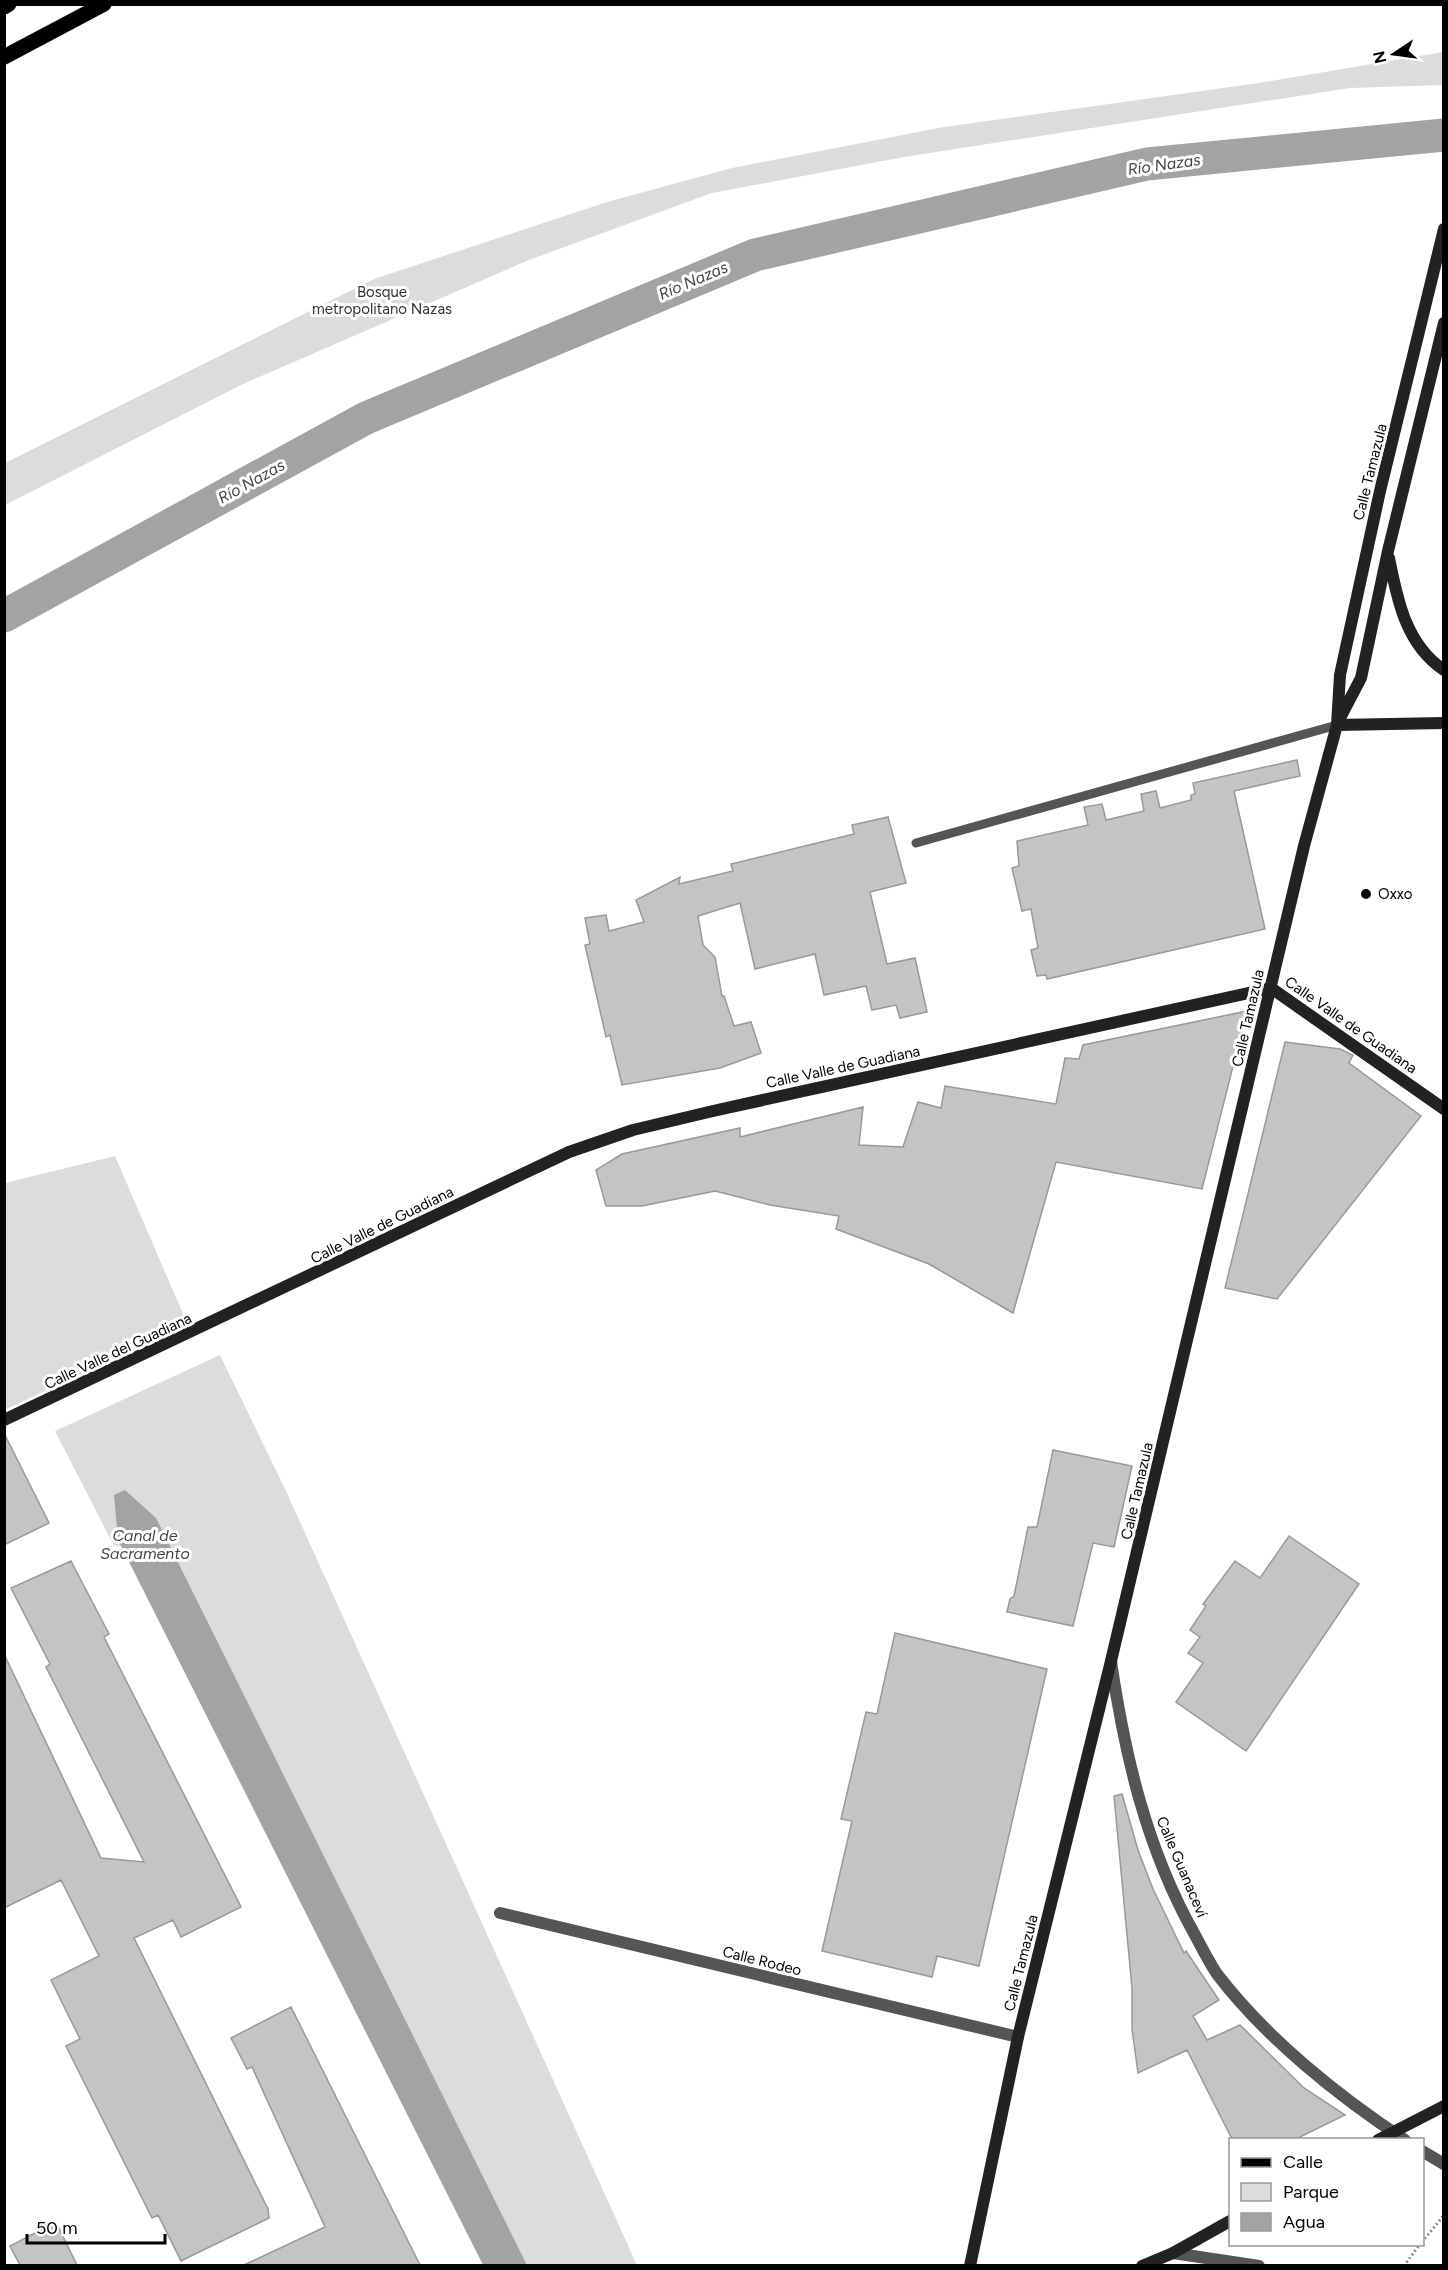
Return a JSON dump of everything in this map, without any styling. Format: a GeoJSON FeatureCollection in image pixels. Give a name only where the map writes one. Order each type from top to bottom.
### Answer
{"type":"FeatureCollection","features":[{"type":"Feature","properties":{"kind":"main road"},"geometry":{"type":"LineString","coordinates":[[4,7],[9,4]]}},
{"type":"Feature","properties":{"kind":"main road"},"geometry":{"type":"LineString","coordinates":[[4,57],[104,4]]}},
{"type":"Feature","properties":{"kind":"main road","name":"Calle Tamazula"},"geometry":{"type":"LineString","coordinates":[[970,2265],[1018,2037],[1112,1661],[1271,988],[1337,725],[1340,675],[1443,229]]}},
{"type":"Feature","properties":{"kind":"main road","name":"Calle Tamazula"},"geometry":{"type":"LineString","coordinates":[[1337,725],[1360,678],[1443,323]]}},
{"type":"Feature","properties":{"kind":"main road"},"geometry":{"type":"LineString","coordinates":[[1388,551],[1404,617],[1422,650],[1443,670]]}},
{"type":"Feature","properties":{"kind":"main road"},"geometry":{"type":"LineString","coordinates":[[1337,725],[1443,723]]}},
{"type":"Feature","properties":{"kind":"main road","name":"Calle Valle de Guadiana"},"geometry":{"type":"LineString","coordinates":[[244,1308],[569,1152],[633,1130],[1271,988],[1443,1109]]}},
{"type":"Feature","properties":{"kind":"main road","name":"Calle Valle del Guadiana"},"geometry":{"type":"LineString","coordinates":[[4,1420],[244,1308]]}},
{"type":"Feature","properties":{"kind":"main road"},"geometry":{"type":"LineString","coordinates":[[1380,2138],[1443,2106]]}},
{"type":"Feature","properties":{"kind":"main road"},"geometry":{"type":"LineString","coordinates":[[1142,2265],[1173,2253],[1229,2222]]}},
{"type":"Feature","properties":{"kind":"street","name":"Calle Guanaceví"},"geometry":{"type":"LineString","coordinates":[[1112,1661],[1121,1728],[1156,1852],[1179,1907],[1216,1973],[1258,2023],[1290,2053],[1403,2138]]}},
{"type":"Feature","properties":{"kind":"street","name":"Calle Rodeo"},"geometry":{"type":"LineString","coordinates":[[500,1913],[1018,2037]]}},
{"type":"Feature","properties":{"kind":"street"},"geometry":{"type":"LineString","coordinates":[[1424,2152],[1443,2164]]}},
{"type":"Feature","properties":{"kind":"street"},"geometry":{"type":"LineString","coordinates":[[1173,2253],[1259,2265]]}},
{"type":"Feature","properties":{"kind":"lane"},"geometry":{"type":"LineString","coordinates":[[916,843],[1337,725]]}},
{"type":"Feature","properties":{"kind":"path"},"geometry":{"type":"LineString","coordinates":[[1424,2239],[1443,2215]]}},
{"type":"Feature","properties":{"kind":"path"},"geometry":{"type":"LineString","coordinates":[[1404,2265],[1419,2246]]}},
{"type":"Feature","properties":{"kind":"green space","name":"Bosque metropolitano Nazas"},"geometry":{"type":"Polygon","coordinates":[[[1443,52],[1443,85],[1350,88],[904,157],[712,193],[529,260],[241,385],[5,505],[5,463],[374,279],[607,202],[732,168],[944,127],[1259,83],[1443,52]]]}},
{"type":"Feature","properties":{"kind":"green space"},"geometry":{"type":"Polygon","coordinates":[[[115,1156],[187,1323],[5,1410],[5,1183],[115,1156]]]}},
{"type":"Feature","properties":{"kind":"green space"},"geometry":{"type":"Polygon","coordinates":[[[220,1355],[286,1491],[637,2265],[527,2265],[170,1547],[114,1546],[55,1431],[220,1355]]]}},
{"type":"Feature","properties":{"kind":"water","name":"Canal de Sacramento"},"geometry":{"type":"Polygon","coordinates":[[[125,1490],[156,1518],[527,2265],[483,2265],[118,1540],[114,1495],[125,1490]]]}},
{"type":"Feature","properties":{"kind":"building"},"geometry":{"type":"Polygon","coordinates":[[[1297,760],[1300,776],[1234,791],[1265,929],[1047,979],[1046,975],[1037,976],[1031,950],[1038,948],[1031,909],[1022,911],[1012,868],[1019,866],[1017,841],[1088,825],[1084,807],[1102,804],[1106,820],[1144,811],[1141,794],[1156,791],[1160,808],[1191,800],[1191,795],[1195,794],[1193,783],[1297,760]]]}},
{"type":"Feature","properties":{"kind":"building"},"geometry":{"type":"Polygon","coordinates":[[[888,817],[906,883],[870,892],[887,964],[915,958],[927,1012],[900,1018],[896,1005],[872,1010],[866,986],[824,995],[815,954],[755,969],[740,903],[698,916],[703,945],[715,957],[722,996],[724,996],[734,1026],[751,1022],[761,1053],[720,1068],[622,1085],[610,1035],[606,1037],[585,945],[590,944],[585,918],[606,915],[609,931],[644,922],[636,900],[680,877],[679,884],[733,871],[731,864],[854,834],[852,825],[888,817]]]}},
{"type":"Feature","properties":{"kind":"building"},"geometry":{"type":"Polygon","coordinates":[[[1247,1011],[1202,1189],[1056,1162],[1013,1313],[929,1264],[836,1229],[839,1216],[770,1205],[715,1191],[642,1206],[606,1206],[596,1170],[622,1154],[740,1128],[740,1137],[863,1107],[859,1145],[903,1147],[918,1102],[941,1108],[945,1086],[1056,1104],[1065,1058],[1079,1059],[1083,1045],[1247,1011]]]}},
{"type":"Feature","properties":{"kind":"building"},"geometry":{"type":"Polygon","coordinates":[[[1285,1042],[1340,1049],[1353,1055],[1349,1063],[1421,1116],[1277,1299],[1225,1288],[1285,1042]]]}},
{"type":"Feature","properties":{"kind":"building"},"geometry":{"type":"Polygon","coordinates":[[[4,1433],[49,1523],[4,1545],[4,1433]]]}},
{"type":"Feature","properties":{"kind":"building"},"geometry":{"type":"Polygon","coordinates":[[[1053,1450],[1132,1466],[1114,1547],[1093,1543],[1073,1626],[1007,1612],[1010,1599],[1014,1596],[1028,1527],[1037,1527],[1053,1450]]]}},
{"type":"Feature","properties":{"kind":"building"},"geometry":{"type":"Polygon","coordinates":[[[1289,1536],[1359,1584],[1246,1751],[1176,1702],[1203,1663],[1188,1653],[1200,1637],[1190,1630],[1206,1606],[1203,1604],[1235,1561],[1260,1578],[1289,1536]]]}},
{"type":"Feature","properties":{"kind":"building"},"geometry":{"type":"Polygon","coordinates":[[[71,1561],[109,1634],[104,1637],[241,1907],[181,1937],[173,1920],[134,1938],[268,2209],[269,2218],[181,2261],[158,2215],[152,2218],[66,2046],[80,2039],[51,1980],[99,1956],[61,1880],[4,1908],[4,1654],[101,1858],[144,1862],[46,1667],[50,1664],[11,1588],[71,1561]]]}},
{"type":"Feature","properties":{"kind":"building"},"geometry":{"type":"Polygon","coordinates":[[[895,1633],[1047,1669],[979,1966],[937,1956],[932,1977],[822,1951],[852,1821],[841,1819],[866,1712],[877,1714],[895,1633]]]}},
{"type":"Feature","properties":{"kind":"building"},"geometry":{"type":"Polygon","coordinates":[[[1122,1794],[1138,1850],[1153,1889],[1184,1953],[1186,1951],[1219,2000],[1193,2016],[1207,2040],[1240,2025],[1304,2088],[1345,2115],[1298,2138],[1231,2138],[1187,2050],[1138,2073],[1132,2029],[1132,1988],[1114,1796],[1122,1794]]]}},
{"type":"Feature","properties":{"kind":"building"},"geometry":{"type":"Polygon","coordinates":[[[291,2007],[420,2265],[244,2265],[325,2227],[252,2067],[247,2069],[231,2038],[291,2007]]]}},
{"type":"Feature","properties":{"kind":"building"},"geometry":{"type":"Polygon","coordinates":[[[56,2222],[77,2265],[20,2265],[10,2246],[56,2222]]]}},
{"type":"Feature","properties":{"kind":"waterway","name":"Río Nazas"},"geometry":{"type":"LineString","coordinates":[[4,616],[366,418],[755,255],[1147,164],[1444,135]]}},
{"type":"Feature","properties":{"kind":"place","name":"Oxxo"},"geometry":{"type":"Point","coordinates":[1366,894]}}]}
